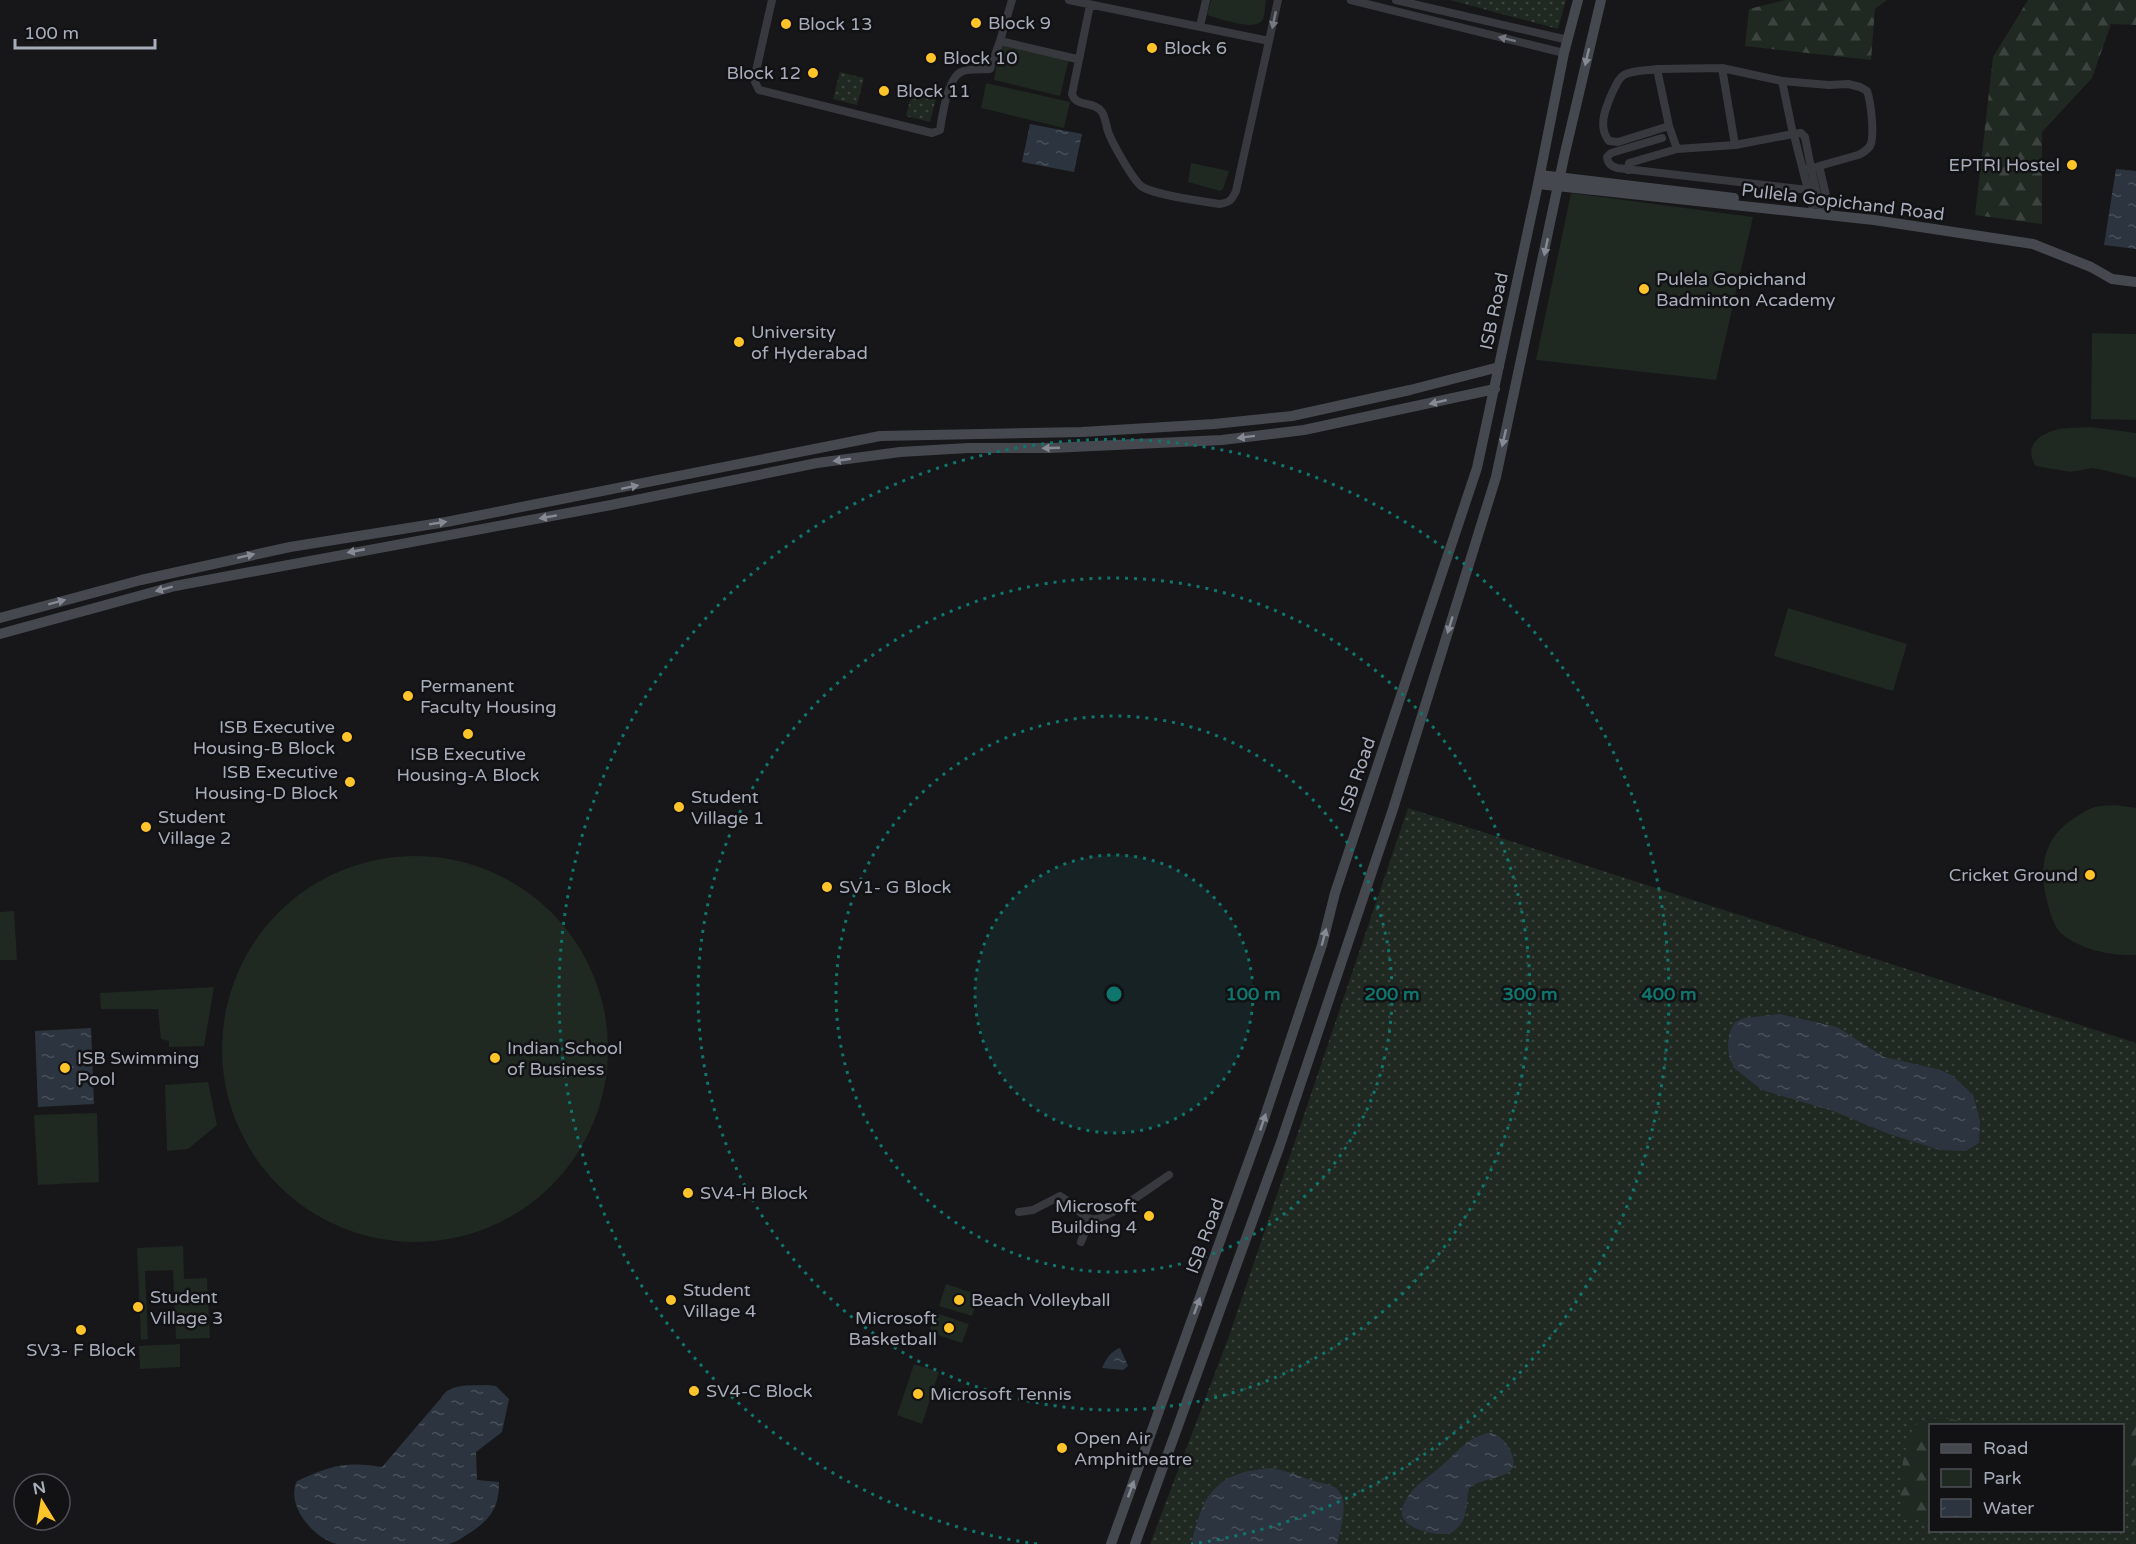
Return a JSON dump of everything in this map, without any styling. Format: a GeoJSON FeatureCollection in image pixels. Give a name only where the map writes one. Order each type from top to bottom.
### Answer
{"type":"FeatureCollection","features":[{"type":"Feature","properties":{"kind":"street"},"geometry":{"type":"LineString","coordinates":[[772,0],[756,71],[755,82],[759,90],[932,133],[940,130],[942,111],[954,78],[962,72],[990,69],[1012,0]]}},
{"type":"Feature","properties":{"kind":"street"},"geometry":{"type":"LineString","coordinates":[[1069,0],[1269,41]]}},
{"type":"Feature","properties":{"kind":"street"},"geometry":{"type":"LineString","coordinates":[[1200,26],[1206,0]]}},
{"type":"Feature","properties":{"kind":"street"},"geometry":{"type":"LineString","coordinates":[[1090,5],[1077,59],[1073,98],[1101,111],[1109,134],[1131,173],[1143,187],[1219,204],[1233,200],[1236,191],[1278,0]]}},
{"type":"Feature","properties":{"kind":"street"},"geometry":{"type":"LineString","coordinates":[[1350,0],[1564,53]]}},
{"type":"Feature","properties":{"kind":"street"},"geometry":{"type":"LineString","coordinates":[[1396,0],[1568,40]]}},
{"type":"Feature","properties":{"kind":"street","name":"ISB Road"},"geometry":{"type":"LineString","coordinates":[[1110,1544],[1264,1119],[1322,945],[1335,893],[1477,468],[1564,53],[1578,0]]}},
{"type":"Feature","properties":{"kind":"street","name":"ISB Road"},"geometry":{"type":"LineString","coordinates":[[1136,1544],[1280,1146],[1393,809],[1496,477],[1601,0]]}},
{"type":"Feature","properties":{"kind":"street"},"geometry":{"type":"LineString","coordinates":[[1000,41],[1077,59]]}},
{"type":"Feature","properties":{"kind":"street"},"geometry":{"type":"LineString","coordinates":[[1722,68],[1735,145]]}},
{"type":"Feature","properties":{"kind":"street"},"geometry":{"type":"LineString","coordinates":[[1669,126],[1612,143],[1605,136],[1603,130],[1605,112],[1623,75],[1657,69],[1722,68],[1782,81],[1829,85],[1848,84],[1868,91],[1872,139],[1870,146],[1858,155],[1811,168]]}},
{"type":"Feature","properties":{"kind":"street"},"geometry":{"type":"LineString","coordinates":[[1657,69],[1669,126],[1677,149]]}},
{"type":"Feature","properties":{"kind":"street"},"geometry":{"type":"LineString","coordinates":[[1782,81],[1794,136]]}},
{"type":"Feature","properties":{"kind":"street"},"geometry":{"type":"LineString","coordinates":[[1628,170],[1629,163],[1677,149],[1735,145],[1804,135],[1811,168],[1826,209]]}},
{"type":"Feature","properties":{"kind":"street"},"geometry":{"type":"LineString","coordinates":[[1662,138],[1608,154],[1608,162],[1611,166],[1628,170],[1808,190],[1826,209]]}},
{"type":"Feature","properties":{"kind":"street"},"geometry":{"type":"LineString","coordinates":[[1808,190],[1811,168]]}},
{"type":"Feature","properties":{"kind":"street","name":"Pullela Gopichand Road"},"geometry":{"type":"LineString","coordinates":[[1539,180],[1826,209],[2035,239],[2095,262],[2115,274],[2136,277]]}},
{"type":"Feature","properties":{"kind":"street","name":"Pullela Gopichand Road"},"geometry":{"type":"LineString","coordinates":[[1739,202],[1826,209],[2033,244],[2091,267],[2112,279],[2136,282]]}},
{"type":"Feature","properties":{"kind":"street"},"geometry":{"type":"LineString","coordinates":[[0,618],[141,580],[290,547],[446,522],[880,436],[1082,432],[1214,424],[1292,416],[1410,390],[1499,367]]}},
{"type":"Feature","properties":{"kind":"street"},"geometry":{"type":"LineString","coordinates":[[0,634],[175,586],[611,506],[817,463],[900,452],[968,448],[1051,448],[1222,440],[1304,430],[1495,389]]}},
{"type":"Feature","properties":{"kind":"street"},"geometry":{"type":"LineString","coordinates":[[1019,1212],[1034,1210],[1058,1196],[1090,1219],[1097,1219],[1116,1211],[1169,1175]]}},
{"type":"Feature","properties":{"kind":"street"},"geometry":{"type":"LineString","coordinates":[[1081,1242],[1090,1219]]}},
{"type":"Feature","properties":{"kind":"green space"},"geometry":{"type":"Polygon","coordinates":[[[1211,0],[1266,0],[1263,19],[1259,23],[1246,25],[1207,15],[1211,0]]]}},
{"type":"Feature","properties":{"kind":"green space"},"geometry":{"type":"Polygon","coordinates":[[[1450,0],[1566,0],[1558,29],[1450,0]]]}},
{"type":"Feature","properties":{"kind":"green space"},"geometry":{"type":"Polygon","coordinates":[[[1785,0],[1887,0],[1875,9],[1871,60],[1745,46],[1749,9],[1785,0]]]}},
{"type":"Feature","properties":{"kind":"green space"},"geometry":{"type":"Polygon","coordinates":[[[2028,0],[2136,0],[2136,25],[2111,24],[2092,78],[2042,132],[2042,224],[1975,215],[1993,57],[2028,0]]]}},
{"type":"Feature","properties":{"kind":"green space"},"geometry":{"type":"Polygon","coordinates":[[[1000,41],[1069,59],[1060,96],[994,80],[1000,41]]]}},
{"type":"Feature","properties":{"kind":"green space"},"geometry":{"type":"Polygon","coordinates":[[[840,72],[864,78],[857,105],[833,99],[840,72]]]}},
{"type":"Feature","properties":{"kind":"green space"},"geometry":{"type":"Polygon","coordinates":[[[986,83],[1070,102],[1064,128],[981,108],[986,83]]]}},
{"type":"Feature","properties":{"kind":"green space"},"geometry":{"type":"Polygon","coordinates":[[[913,88],[937,95],[930,122],[906,116],[913,88]]]}},
{"type":"Feature","properties":{"kind":"green space"},"geometry":{"type":"Polygon","coordinates":[[[1191,163],[1229,171],[1223,189],[1220,191],[1188,182],[1191,163]]]}},
{"type":"Feature","properties":{"kind":"green space","name":"Pulela Gopichand Badminton Academy"},"geometry":{"type":"Polygon","coordinates":[[[1571,193],[1753,217],[1716,380],[1536,360],[1571,193]]]}},
{"type":"Feature","properties":{"kind":"green space"},"geometry":{"type":"Polygon","coordinates":[[[2092,333],[2136,334],[2136,420],[2091,419],[2092,333]]]}},
{"type":"Feature","properties":{"kind":"green space"},"geometry":{"type":"Polygon","coordinates":[[[2090,427],[2136,433],[2136,478],[2092,468],[2070,472],[2036,466],[2031,449],[2040,437],[2066,428],[2090,427]]]}},
{"type":"Feature","properties":{"kind":"green space"},"geometry":{"type":"Polygon","coordinates":[[[1788,608],[1907,644],[1893,691],[1774,656],[1788,608]]]}},
{"type":"Feature","properties":{"kind":"green space","name":"Cricket Ground"},"geometry":{"type":"Polygon","coordinates":[[[2115,805],[2136,808],[2136,955],[2097,951],[2070,940],[2056,927],[2052,919],[2044,888],[2046,853],[2057,833],[2088,810],[2098,806],[2115,805]]]}},
{"type":"Feature","properties":{"kind":"green space"},"geometry":{"type":"Polygon","coordinates":[[[1408,808],[2136,1043],[2136,1544],[1150,1544],[1229,1336],[1408,808]]]}},
{"type":"Feature","properties":{"kind":"green space"},"geometry":{"type":"Polygon","coordinates":[[[415,856],[453,860],[489,871],[522,889],[551,913],[575,942],[593,975],[604,1011],[608,1049],[604,1087],[593,1123],[575,1156],[551,1185],[522,1209],[489,1227],[453,1238],[415,1242],[377,1238],[341,1227],[308,1209],[279,1185],[255,1156],[237,1123],[226,1087],[222,1049],[226,1011],[237,975],[255,942],[279,913],[308,889],[341,871],[377,860],[415,856]]]}},
{"type":"Feature","properties":{"kind":"green space"},"geometry":{"type":"Polygon","coordinates":[[[14,911],[17,960],[0,960],[0,912],[14,911]]]}},
{"type":"Feature","properties":{"kind":"green space"},"geometry":{"type":"Polygon","coordinates":[[[214,987],[204,1046],[169,1047],[169,1041],[161,1039],[158,1009],[101,1009],[100,993],[214,987]]]}},
{"type":"Feature","properties":{"kind":"green space"},"geometry":{"type":"Polygon","coordinates":[[[208,1082],[217,1125],[188,1149],[167,1151],[165,1085],[208,1082]]]}},
{"type":"Feature","properties":{"kind":"green space"},"geometry":{"type":"Polygon","coordinates":[[[97,1113],[99,1182],[38,1185],[34,1115],[97,1113]]]}},
{"type":"Feature","properties":{"kind":"green space"},"geometry":{"type":"Polygon","coordinates":[[[183,1246],[184,1279],[207,1278],[210,1338],[176,1339],[173,1270],[145,1271],[148,1339],[141,1340],[137,1248],[183,1246]]]}},
{"type":"Feature","properties":{"kind":"green space","name":"Beach Volleyball"},"geometry":{"type":"Polygon","coordinates":[[[946,1284],[979,1295],[972,1316],[939,1306],[946,1284]]]}},
{"type":"Feature","properties":{"kind":"green space","name":"Microsoft Basketball"},"geometry":{"type":"Polygon","coordinates":[[[936,1313],[969,1324],[962,1343],[929,1332],[936,1313]]]}},
{"type":"Feature","properties":{"kind":"green space"},"geometry":{"type":"Polygon","coordinates":[[[180,1344],[180,1367],[140,1369],[139,1346],[180,1344]]]}},
{"type":"Feature","properties":{"kind":"green space","name":"Microsoft Tennis"},"geometry":{"type":"Polygon","coordinates":[[[914,1364],[939,1372],[922,1424],[897,1415],[914,1364]]]}},
{"type":"Feature","properties":{"kind":"green space"},"geometry":{"type":"Polygon","coordinates":[[[1943,1418],[1965,1424],[1929,1424],[1929,1522],[1910,1519],[1902,1507],[1900,1489],[1905,1452],[1912,1431],[1919,1423],[1943,1418]]]}},
{"type":"Feature","properties":{"kind":"green space"},"geometry":{"type":"Polygon","coordinates":[[[2136,1420],[2136,1480],[2124,1481],[2122,1424],[2136,1420]]]}},
{"type":"Feature","properties":{"kind":"water"},"geometry":{"type":"Polygon","coordinates":[[[1030,124],[1082,134],[1074,172],[1022,162],[1030,124]]]}},
{"type":"Feature","properties":{"kind":"water"},"geometry":{"type":"Polygon","coordinates":[[[2116,169],[2136,171],[2136,249],[2104,245],[2116,169]]]}},
{"type":"Feature","properties":{"kind":"water"},"geometry":{"type":"Polygon","coordinates":[[[1780,1014],[1837,1027],[1884,1057],[1941,1070],[1953,1076],[1973,1095],[1980,1121],[1979,1143],[1966,1151],[1940,1150],[1889,1134],[1833,1111],[1762,1090],[1734,1068],[1729,1056],[1730,1031],[1735,1022],[1744,1018],[1780,1014]]]}},
{"type":"Feature","properties":{"kind":"water","name":"ISB Swimming Pool"},"geometry":{"type":"Polygon","coordinates":[[[91,1028],[94,1104],[38,1107],[35,1031],[91,1028]]]}},
{"type":"Feature","properties":{"kind":"water"},"geometry":{"type":"Polygon","coordinates":[[[1120,1348],[1128,1366],[1123,1370],[1102,1368],[1109,1356],[1120,1348]]]}},
{"type":"Feature","properties":{"kind":"water"},"geometry":{"type":"Polygon","coordinates":[[[460,1386],[496,1386],[509,1399],[502,1432],[476,1452],[477,1480],[499,1482],[499,1491],[492,1513],[476,1529],[448,1544],[337,1544],[319,1535],[304,1520],[295,1500],[294,1490],[297,1481],[338,1466],[382,1467],[445,1393],[460,1386]]]}},
{"type":"Feature","properties":{"kind":"water"},"geometry":{"type":"Polygon","coordinates":[[[1491,1433],[1501,1438],[1511,1452],[1514,1462],[1508,1473],[1469,1488],[1465,1516],[1461,1524],[1451,1533],[1431,1533],[1409,1525],[1402,1515],[1403,1505],[1415,1487],[1474,1438],[1491,1433]]]}},
{"type":"Feature","properties":{"kind":"water"},"geometry":{"type":"Polygon","coordinates":[[[1272,1468],[1336,1488],[1344,1507],[1337,1544],[1191,1544],[1201,1511],[1215,1488],[1238,1474],[1272,1468]]]}},
{"type":"Feature","properties":{"kind":"place","name":"Block 9"},"geometry":{"type":"Point","coordinates":[976,23]}},
{"type":"Feature","properties":{"kind":"place","name":"Block 13"},"geometry":{"type":"Point","coordinates":[786,24]}},
{"type":"Feature","properties":{"kind":"place","name":"Block 6"},"geometry":{"type":"Point","coordinates":[1152,48]}},
{"type":"Feature","properties":{"kind":"place","name":"Block 10"},"geometry":{"type":"Point","coordinates":[931,58]}},
{"type":"Feature","properties":{"kind":"place","name":"Block 12"},"geometry":{"type":"Point","coordinates":[813,73]}},
{"type":"Feature","properties":{"kind":"place","name":"Block 11"},"geometry":{"type":"Point","coordinates":[884,91]}},
{"type":"Feature","properties":{"kind":"place","name":"EPTRI Hostel"},"geometry":{"type":"Point","coordinates":[2072,165]}},
{"type":"Feature","properties":{"kind":"place","name":"Pulela Gopichand Badminton Academy"},"geometry":{"type":"Point","coordinates":[1644,289]}},
{"type":"Feature","properties":{"kind":"place","name":"University of Hyderabad"},"geometry":{"type":"Point","coordinates":[739,342]}},
{"type":"Feature","properties":{"kind":"place","name":"Permanent Faculty Housing"},"geometry":{"type":"Point","coordinates":[408,696]}},
{"type":"Feature","properties":{"kind":"place","name":"ISB Executive Housing-A Block"},"geometry":{"type":"Point","coordinates":[468,734]}},
{"type":"Feature","properties":{"kind":"place","name":"ISB Executive Housing-B Block"},"geometry":{"type":"Point","coordinates":[347,737]}},
{"type":"Feature","properties":{"kind":"place","name":"ISB Executive Housing-D Block"},"geometry":{"type":"Point","coordinates":[350,782]}},
{"type":"Feature","properties":{"kind":"place","name":"Student Village 1"},"geometry":{"type":"Point","coordinates":[679,807]}},
{"type":"Feature","properties":{"kind":"place","name":"Student Village 2"},"geometry":{"type":"Point","coordinates":[146,827]}},
{"type":"Feature","properties":{"kind":"place","name":"Cricket Ground"},"geometry":{"type":"Point","coordinates":[2090,875]}},
{"type":"Feature","properties":{"kind":"place","name":"SV1- G Block"},"geometry":{"type":"Point","coordinates":[827,887]}},
{"type":"Feature","properties":{"kind":"place","name":"Indian School of Business"},"geometry":{"type":"Point","coordinates":[495,1058]}},
{"type":"Feature","properties":{"kind":"place","name":"ISB Swimming Pool"},"geometry":{"type":"Point","coordinates":[65,1068]}},
{"type":"Feature","properties":{"kind":"place","name":"SV4-H Block"},"geometry":{"type":"Point","coordinates":[688,1193]}},
{"type":"Feature","properties":{"kind":"place","name":"Microsoft Building 4"},"geometry":{"type":"Point","coordinates":[1149,1216]}},
{"type":"Feature","properties":{"kind":"place","name":"Student Village 4"},"geometry":{"type":"Point","coordinates":[671,1300]}},
{"type":"Feature","properties":{"kind":"place","name":"Beach Volleyball"},"geometry":{"type":"Point","coordinates":[959,1300]}},
{"type":"Feature","properties":{"kind":"place","name":"Student Village 3"},"geometry":{"type":"Point","coordinates":[138,1307]}},
{"type":"Feature","properties":{"kind":"place","name":"Microsoft Basketball"},"geometry":{"type":"Point","coordinates":[949,1328]}},
{"type":"Feature","properties":{"kind":"place","name":"SV3- F Block"},"geometry":{"type":"Point","coordinates":[81,1330]}},
{"type":"Feature","properties":{"kind":"place","name":"SV4-C Block"},"geometry":{"type":"Point","coordinates":[694,1391]}},
{"type":"Feature","properties":{"kind":"place","name":"Microsoft Tennis"},"geometry":{"type":"Point","coordinates":[918,1394]}},
{"type":"Feature","properties":{"kind":"place","name":"Open Air Amphitheatre"},"geometry":{"type":"Point","coordinates":[1062,1448]}}]}
